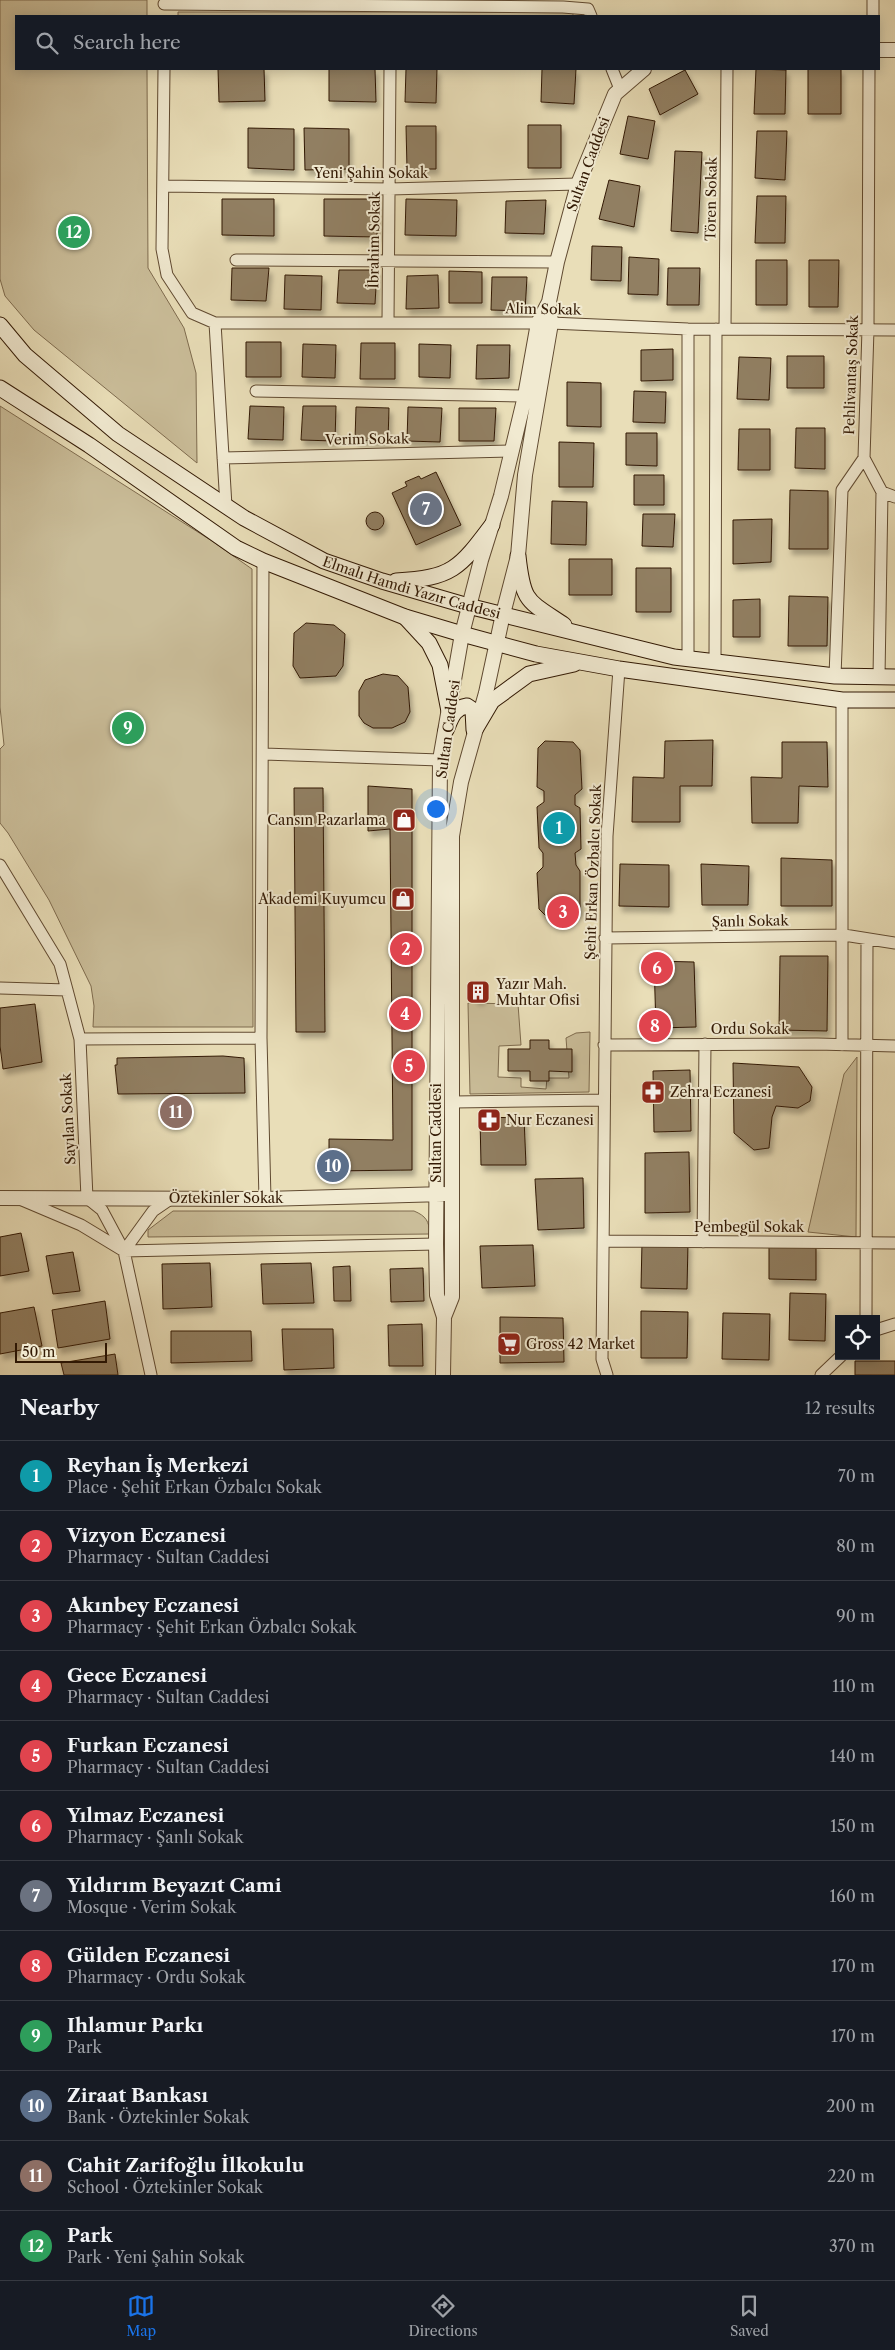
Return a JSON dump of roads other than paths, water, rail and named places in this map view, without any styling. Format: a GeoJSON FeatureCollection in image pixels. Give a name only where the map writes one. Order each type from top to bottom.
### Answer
{"type":"FeatureCollection","features":[{"type":"Feature","properties":{"kind":"main road","name":"Elmalı Hamdi Yazır Caddesi"},"geometry":{"type":"LineString","coordinates":[[0,325],[25,355],[118,434],[244,518],[324,561],[382,581],[468,606],[688,659],[834,676],[895,677]]}},
{"type":"Feature","properties":{"kind":"main road","name":"Elmalı Hamdi Yazır Caddesi"},"geometry":{"type":"LineString","coordinates":[[0,388],[89,445],[236,548],[263,561],[406,617],[496,644],[619,669],[842,700],[895,700]]}},
{"type":"Feature","properties":{"kind":"main road"},"geometry":{"type":"LineString","coordinates":[[382,581],[437,576],[453,570],[471,553],[492,525]]}},
{"type":"Feature","properties":{"kind":"main road"},"geometry":{"type":"LineString","coordinates":[[518,556],[522,585],[530,602],[574,632]]}},
{"type":"Feature","properties":{"kind":"main road"},"geometry":{"type":"LineString","coordinates":[[406,617],[429,643],[440,665],[449,710]]}},
{"type":"Feature","properties":{"kind":"main road"},"geometry":{"type":"LineString","coordinates":[[475,731],[492,701],[529,674],[584,662]]}},
{"type":"Feature","properties":{"kind":"main road"},"geometry":{"type":"LineString","coordinates":[[446,730],[454,712],[459,707],[466,706],[473,710],[475,731]]}},
{"type":"Feature","properties":{"kind":"street"},"geometry":{"type":"LineString","coordinates":[[873,0],[873,15]]}},
{"type":"Feature","properties":{"kind":"street"},"geometry":{"type":"LineString","coordinates":[[164,15],[164,2],[577,4],[588,9],[591,15]]}},
{"type":"Feature","properties":{"kind":"street"},"geometry":{"type":"LineString","coordinates":[[880,50],[895,50]]}},
{"type":"Feature","properties":{"kind":"street"},"geometry":{"type":"LineString","coordinates":[[164,70],[164,186]]}},
{"type":"Feature","properties":{"kind":"street","name":"İbrahim Sokak"},"geometry":{"type":"LineString","coordinates":[[388,322],[390,70]]}},
{"type":"Feature","properties":{"kind":"street"},"geometry":{"type":"LineString","coordinates":[[612,70],[620,89]]}},
{"type":"Feature","properties":{"kind":"street","name":"Sultan Caddesi"},"geometry":{"type":"LineString","coordinates":[[443,1375],[444,1317],[437,1295],[436,1244],[440,760],[468,606],[512,451],[557,262],[578,184],[615,94],[643,70]]}},
{"type":"Feature","properties":{"kind":"street","name":"Tören Sokak"},"geometry":{"type":"LineString","coordinates":[[715,663],[720,329],[727,70]]}},
{"type":"Feature","properties":{"kind":"street","name":"Pehlivantaş Sokak"},"geometry":{"type":"LineString","coordinates":[[869,70],[868,329],[864,458],[882,492],[879,677]]}},
{"type":"Feature","properties":{"kind":"street","name":"Yeni Şahin Sokak"},"geometry":{"type":"LineString","coordinates":[[164,186],[390,189],[578,184]]}},
{"type":"Feature","properties":{"kind":"street","name":"Alim Sokak"},"geometry":{"type":"LineString","coordinates":[[164,186],[162,249],[167,275],[192,313],[215,323],[544,323],[688,329],[895,330]]}},
{"type":"Feature","properties":{"kind":"street"},"geometry":{"type":"LineString","coordinates":[[236,260],[389,259],[557,262]]}},
{"type":"Feature","properties":{"kind":"street"},"geometry":{"type":"LineString","coordinates":[[215,323],[226,506]]}},
{"type":"Feature","properties":{"kind":"street","name":"Sultan Caddesi"},"geometry":{"type":"LineString","coordinates":[[444,1317],[452,1297],[452,836],[461,782],[518,556],[525,475],[544,323]]}},
{"type":"Feature","properties":{"kind":"street"},"geometry":{"type":"LineString","coordinates":[[688,329],[688,659]]}},
{"type":"Feature","properties":{"kind":"street"},"geometry":{"type":"LineString","coordinates":[[256,391],[525,396]]}},
{"type":"Feature","properties":{"kind":"street","name":"Verim Sokak"},"geometry":{"type":"LineString","coordinates":[[223,458],[512,451]]}},
{"type":"Feature","properties":{"kind":"street"},"geometry":{"type":"LineString","coordinates":[[834,676],[842,490],[864,458]]}},
{"type":"Feature","properties":{"kind":"street"},"geometry":{"type":"LineString","coordinates":[[882,492],[895,497]]}},
{"type":"Feature","properties":{"kind":"street"},"geometry":{"type":"LineString","coordinates":[[263,561],[264,754],[261,1038],[265,1199]]}},
{"type":"Feature","properties":{"kind":"street","name":"Şehit Erkan Özbalcı Sokak"},"geometry":{"type":"LineString","coordinates":[[607,1375],[602,1359],[605,938],[607,836],[619,669]]}},
{"type":"Feature","properties":{"kind":"street"},"geometry":{"type":"LineString","coordinates":[[842,700],[844,935],[842,1044]]}},
{"type":"Feature","properties":{"kind":"street"},"geometry":{"type":"LineString","coordinates":[[264,754],[440,760]]}},
{"type":"Feature","properties":{"kind":"street","name":"Sayılan Sokak"},"geometry":{"type":"LineString","coordinates":[[0,865],[60,964],[80,1039],[87,1198]]}},
{"type":"Feature","properties":{"kind":"street","name":"Şanlı Sokak"},"geometry":{"type":"LineString","coordinates":[[605,938],[844,935],[895,943]]}},
{"type":"Feature","properties":{"kind":"street"},"geometry":{"type":"LineString","coordinates":[[866,1315],[865,1045],[867,939]]}},
{"type":"Feature","properties":{"kind":"street"},"geometry":{"type":"LineString","coordinates":[[0,988],[67,990]]}},
{"type":"Feature","properties":{"kind":"street"},"geometry":{"type":"LineString","coordinates":[[80,1039],[261,1038]]}},
{"type":"Feature","properties":{"kind":"street","name":"Ordu Sokak"},"geometry":{"type":"LineString","coordinates":[[604,1044],[842,1044],[895,1046]]}},
{"type":"Feature","properties":{"kind":"street"},"geometry":{"type":"LineString","coordinates":[[703,1242],[705,1044]]}},
{"type":"Feature","properties":{"kind":"street"},"geometry":{"type":"LineString","coordinates":[[453,1102],[604,1100]]}},
{"type":"Feature","properties":{"kind":"street","name":"Öztekinler Sokak"},"geometry":{"type":"LineString","coordinates":[[0,1198],[265,1199],[453,1194]]}},
{"type":"Feature","properties":{"kind":"street"},"geometry":{"type":"LineString","coordinates":[[18,1198],[81,1225],[124,1250],[436,1244]]}},
{"type":"Feature","properties":{"kind":"street"},"geometry":{"type":"LineString","coordinates":[[87,1198],[102,1210],[124,1250],[151,1375]]}},
{"type":"Feature","properties":{"kind":"street"},"geometry":{"type":"LineString","coordinates":[[124,1250],[153,1211],[172,1198]]}},
{"type":"Feature","properties":{"kind":"street","name":"Pembegül Sokak"},"geometry":{"type":"LineString","coordinates":[[603,1241],[895,1243]]}},
{"type":"Feature","properties":{"kind":"street"},"geometry":{"type":"LineString","coordinates":[[880,1329],[895,1324]]}},
{"type":"Feature","properties":{"kind":"street"},"geometry":{"type":"LineString","coordinates":[[821,1375],[837,1360]]}},
{"type":"Feature","properties":{"kind":"place","name":"Park"},"geometry":{"type":"Point","coordinates":[74,232]}},
{"type":"Feature","properties":{"kind":"place","name":"Yıldırım Beyazıt Cami"},"geometry":{"type":"Point","coordinates":[426,509]}},
{"type":"Feature","properties":{"kind":"place","name":"Ihlamur Parkı"},"geometry":{"type":"Point","coordinates":[128,728]}},
{"type":"Feature","properties":{"kind":"place","name":"Cansın Pazarlama"},"geometry":{"type":"Point","coordinates":[404,820]}},
{"type":"Feature","properties":{"kind":"place","name":"Reyhan İş Merkezi"},"geometry":{"type":"Point","coordinates":[559,828]}},
{"type":"Feature","properties":{"kind":"place","name":"Akademi Kuyumcu"},"geometry":{"type":"Point","coordinates":[403,899]}},
{"type":"Feature","properties":{"kind":"place","name":"Akınbey Eczanesi"},"geometry":{"type":"Point","coordinates":[563,912]}},
{"type":"Feature","properties":{"kind":"place","name":"Vizyon Eczanesi"},"geometry":{"type":"Point","coordinates":[406,949]}},
{"type":"Feature","properties":{"kind":"place","name":"Yılmaz Eczanesi"},"geometry":{"type":"Point","coordinates":[657,968]}},
{"type":"Feature","properties":{"kind":"place","name":"Yazır Mah. Muhtar Ofisi"},"geometry":{"type":"Point","coordinates":[478,992]}},
{"type":"Feature","properties":{"kind":"place","name":"Gece Eczanesi"},"geometry":{"type":"Point","coordinates":[405,1014]}},
{"type":"Feature","properties":{"kind":"place","name":"Gülden Eczanesi"},"geometry":{"type":"Point","coordinates":[655,1026]}},
{"type":"Feature","properties":{"kind":"place","name":"Furkan Eczanesi"},"geometry":{"type":"Point","coordinates":[409,1066]}},
{"type":"Feature","properties":{"kind":"place","name":"Zehra Eczanesi"},"geometry":{"type":"Point","coordinates":[653,1092]}},
{"type":"Feature","properties":{"kind":"place","name":"Cahit Zarifoğlu İlkokulu"},"geometry":{"type":"Point","coordinates":[176,1112]}},
{"type":"Feature","properties":{"kind":"place","name":"Nur Eczanesi"},"geometry":{"type":"Point","coordinates":[489,1120]}},
{"type":"Feature","properties":{"kind":"place","name":"Ziraat Bankası"},"geometry":{"type":"Point","coordinates":[333,1166]}},
{"type":"Feature","properties":{"kind":"place","name":"Gross 42 Market"},"geometry":{"type":"Point","coordinates":[509,1344]}}]}
